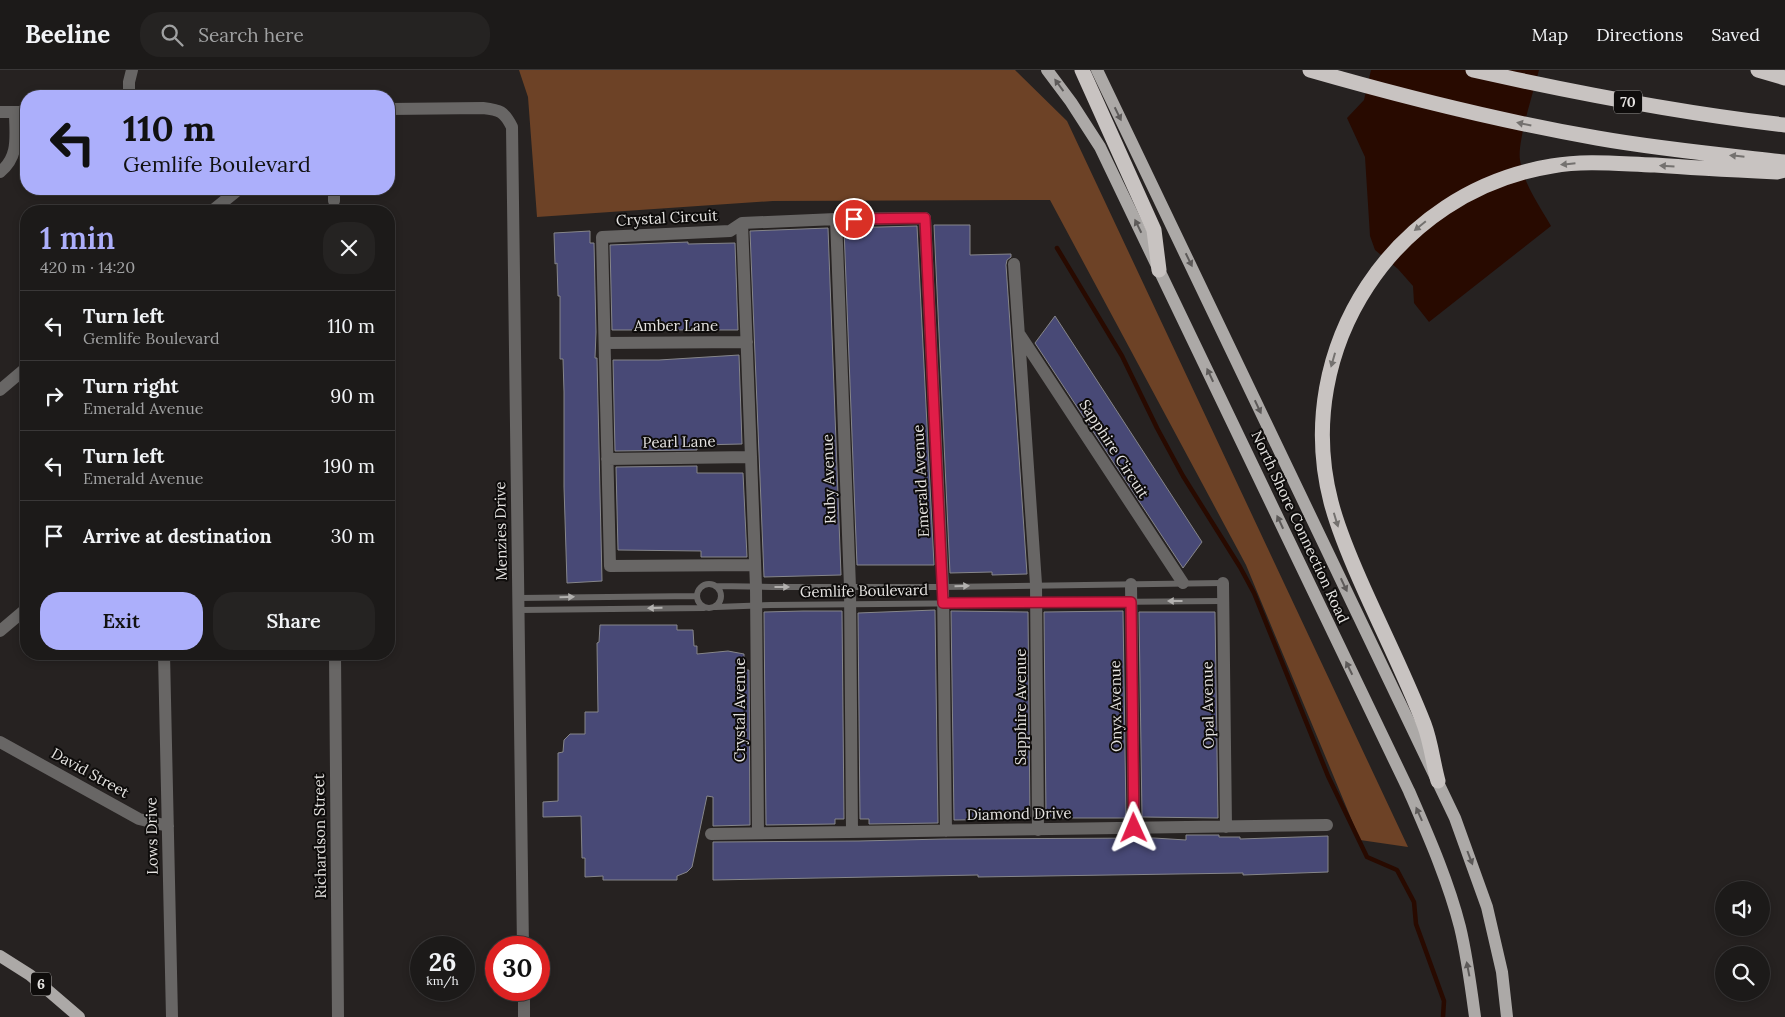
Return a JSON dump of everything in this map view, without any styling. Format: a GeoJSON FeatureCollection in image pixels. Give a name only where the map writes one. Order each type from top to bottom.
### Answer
{"type":"FeatureCollection","features":[{"type":"Feature","properties":{"kind":"highway"},"geometry":{"type":"LineString","coordinates":[[1082,70],[1154,230],[1159,270]]}},
{"type":"Feature","properties":{"kind":"highway"},"geometry":{"type":"LineString","coordinates":[[1310,70],[1449,107],[1544,128],[1674,150],[1785,162]]}},
{"type":"Feature","properties":{"kind":"highway","name":"70"},"geometry":{"type":"LineString","coordinates":[[1473,70],[1614,99],[1696,113],[1785,125]]}},
{"type":"Feature","properties":{"kind":"highway"},"geometry":{"type":"LineString","coordinates":[[1758,70],[1785,78]]}},
{"type":"Feature","properties":{"kind":"highway"},"geometry":{"type":"LineString","coordinates":[[1438,781],[1425,726],[1337,525],[1326,478],[1322,430],[1328,379],[1340,337],[1360,297],[1373,276],[1395,249],[1428,220],[1466,195],[1523,172],[1572,163],[1593,162],[1777,172],[1785,170]]}},
{"type":"Feature","properties":{"kind":"main road","name":"North Shore Connection Road"},"geometry":{"type":"LineString","coordinates":[[1047,70],[1072,102],[1100,147],[1409,791],[1446,881],[1460,926],[1470,975],[1475,1017]]}},
{"type":"Feature","properties":{"kind":"main road","name":"North Shore Connection Road"},"geometry":{"type":"LineString","coordinates":[[1097,70],[1438,781],[1454,818],[1487,907],[1502,972],[1507,1017]]}},
{"type":"Feature","properties":{"kind":"main road","name":"6"},"geometry":{"type":"LineString","coordinates":[[0,956],[30,975],[79,1017]]}},
{"type":"Feature","properties":{"kind":"street"},"geometry":{"type":"LineString","coordinates":[[129,90],[132,70]]}},
{"type":"Feature","properties":{"kind":"street","name":"Menzies Drive"},"geometry":{"type":"LineString","coordinates":[[395,110],[483,108],[498,110],[507,115],[512,126],[523,936]]}},
{"type":"Feature","properties":{"kind":"street"},"geometry":{"type":"LineString","coordinates":[[0,112],[20,112]]}},
{"type":"Feature","properties":{"kind":"street"},"geometry":{"type":"LineString","coordinates":[[0,172],[8,166],[15,150],[20,118]]}},
{"type":"Feature","properties":{"kind":"street"},"geometry":{"type":"LineString","coordinates":[[219,205],[232,195]]}},
{"type":"Feature","properties":{"kind":"street","name":"Emerald Avenue"},"geometry":{"type":"LineString","coordinates":[[836,219],[925,218],[943,586],[946,831]]}},
{"type":"Feature","properties":{"kind":"street"},"geometry":{"type":"LineString","coordinates":[[756,586],[742,223],[836,219]]}},
{"type":"Feature","properties":{"kind":"street","name":"Ruby Avenue"},"geometry":{"type":"LineString","coordinates":[[836,219],[850,587],[852,832]]}},
{"type":"Feature","properties":{"kind":"street","name":"Crystal Circuit"},"geometry":{"type":"LineString","coordinates":[[742,223],[730,231],[602,237],[610,566],[755,565]]}},
{"type":"Feature","properties":{"kind":"street","name":"Sapphire Circuit"},"geometry":{"type":"LineString","coordinates":[[1014,264],[1036,584]]}},
{"type":"Feature","properties":{"kind":"street","name":"Sapphire Circuit"},"geometry":{"type":"LineString","coordinates":[[1019,333],[1183,583]]}},
{"type":"Feature","properties":{"kind":"street","name":"Amber Lane"},"geometry":{"type":"LineString","coordinates":[[605,343],[747,342]]}},
{"type":"Feature","properties":{"kind":"street"},"geometry":{"type":"LineString","coordinates":[[0,390],[20,373]]}},
{"type":"Feature","properties":{"kind":"street","name":"Pearl Lane"},"geometry":{"type":"LineString","coordinates":[[607,459],[751,457]]}},
{"type":"Feature","properties":{"kind":"street","name":"Opal Avenue"},"geometry":{"type":"LineString","coordinates":[[1223,583],[1226,827]]}},
{"type":"Feature","properties":{"kind":"street","name":"Sapphire Avenue"},"geometry":{"type":"LineString","coordinates":[[1036,584],[1038,830]]}},
{"type":"Feature","properties":{"kind":"street","name":"Onyx Avenue"},"geometry":{"type":"LineString","coordinates":[[1131,584],[1134,828]]}},
{"type":"Feature","properties":{"kind":"street","name":"Crystal Avenue"},"geometry":{"type":"LineString","coordinates":[[756,586],[758,833]]}},
{"type":"Feature","properties":{"kind":"street"},"geometry":{"type":"LineString","coordinates":[[0,631],[20,614]]}},
{"type":"Feature","properties":{"kind":"street","name":"Lows Drive"},"geometry":{"type":"LineString","coordinates":[[164,660],[172,1017]]}},
{"type":"Feature","properties":{"kind":"street","name":"Richardson Street"},"geometry":{"type":"LineString","coordinates":[[335,660],[338,1017]]}},
{"type":"Feature","properties":{"kind":"street","name":"David Street"},"geometry":{"type":"LineString","coordinates":[[0,742],[139,819],[168,826]]}},
{"type":"Feature","properties":{"kind":"street","name":"Diamond Drive"},"geometry":{"type":"LineString","coordinates":[[711,834],[1327,825]]}},
{"type":"Feature","properties":{"kind":"street"},"geometry":{"type":"LineString","coordinates":[[524,1001],[524,1017]]}},
{"type":"Feature","properties":{"kind":"lane","name":"Gemlife Boulevard"},"geometry":{"type":"LineString","coordinates":[[716,586],[850,587],[1223,583]]}},
{"type":"Feature","properties":{"kind":"lane"},"geometry":{"type":"LineString","coordinates":[[519,604],[708,609],[716,607],[721,600],[721,592],[716,586],[708,584],[698,590],[698,602],[704,608]]}},
{"type":"Feature","properties":{"kind":"lane"},"geometry":{"type":"LineString","coordinates":[[519,604],[697,596]]}},
{"type":"Feature","properties":{"kind":"lane","name":"Gemlife Boulevard"},"geometry":{"type":"LineString","coordinates":[[716,607],[1223,601]]}},
{"type":"Feature","properties":{"kind":"shaded area"},"geometry":{"type":"Polygon","coordinates":[[[519,70],[1015,70],[1067,121],[1408,847],[1360,840],[1246,565],[1050,200],[773,201],[537,217],[528,97],[519,70]]]}},
{"type":"Feature","properties":{"kind":"shaded area"},"geometry":{"type":"Polygon","coordinates":[[[1371,70],[1539,70],[1523,129],[1520,160],[1528,186],[1551,226],[1429,322],[1414,303],[1413,286],[1398,269],[1375,250],[1370,236],[1365,157],[1347,118],[1364,100],[1371,70]]]}},
{"type":"Feature","properties":{"kind":"building"},"geometry":{"type":"Polygon","coordinates":[[[934,225],[970,225],[970,255],[1011,254],[1006,265],[1027,574],[992,575],[992,572],[950,573],[934,225]]]}},
{"type":"Feature","properties":{"kind":"building"},"geometry":{"type":"Polygon","coordinates":[[[917,226],[934,565],[857,565],[844,228],[917,226]]]}},
{"type":"Feature","properties":{"kind":"building"},"geometry":{"type":"Polygon","coordinates":[[[828,228],[841,575],[764,577],[750,231],[828,228]]]}},
{"type":"Feature","properties":{"kind":"building"},"geometry":{"type":"Polygon","coordinates":[[[590,231],[590,243],[594,243],[595,358],[597,358],[602,581],[567,583],[563,359],[560,359],[560,296],[558,296],[554,233],[590,231]]]}},
{"type":"Feature","properties":{"kind":"building"},"geometry":{"type":"Polygon","coordinates":[[[688,242],[688,244],[735,243],[738,330],[612,330],[610,245],[688,242]]]}},
{"type":"Feature","properties":{"kind":"building"},"geometry":{"type":"Polygon","coordinates":[[[1055,316],[1202,542],[1183,568],[1035,343],[1055,316]]]}},
{"type":"Feature","properties":{"kind":"building"},"geometry":{"type":"Polygon","coordinates":[[[739,355],[742,444],[697,445],[697,450],[615,451],[613,360],[659,360],[739,355]]]}},
{"type":"Feature","properties":{"kind":"building"},"geometry":{"type":"Polygon","coordinates":[[[697,466],[697,473],[743,473],[747,557],[701,557],[701,551],[618,550],[616,467],[697,466]]]}},
{"type":"Feature","properties":{"kind":"building"},"geometry":{"type":"Polygon","coordinates":[[[935,610],[938,823],[869,824],[869,819],[860,819],[858,613],[935,610]]]}},
{"type":"Feature","properties":{"kind":"building"},"geometry":{"type":"Polygon","coordinates":[[[842,611],[844,819],[835,819],[835,824],[766,825],[764,612],[842,611]]]}},
{"type":"Feature","properties":{"kind":"building"},"geometry":{"type":"Polygon","coordinates":[[[951,611],[1028,612],[1030,819],[954,820],[951,611]]]}},
{"type":"Feature","properties":{"kind":"building"},"geometry":{"type":"Polygon","coordinates":[[[1123,611],[1126,818],[1046,818],[1044,612],[1123,611]]]}},
{"type":"Feature","properties":{"kind":"building"},"geometry":{"type":"Polygon","coordinates":[[[1139,612],[1215,612],[1218,818],[1142,817],[1139,612]]]}},
{"type":"Feature","properties":{"kind":"building"},"geometry":{"type":"Polygon","coordinates":[[[600,625],[677,625],[677,630],[693,630],[694,646],[697,646],[697,654],[728,651],[744,654],[744,670],[749,670],[750,825],[713,826],[713,797],[707,796],[692,867],[687,872],[677,876],[677,880],[603,880],[603,876],[585,877],[585,858],[582,858],[581,816],[543,817],[543,802],[558,801],[558,753],[563,752],[564,740],[570,734],[585,734],[585,712],[598,712],[597,643],[599,642],[600,625]]]}},
{"type":"Feature","properties":{"kind":"building"},"geometry":{"type":"Polygon","coordinates":[[[1186,835],[1219,835],[1219,837],[1240,837],[1240,839],[1328,836],[1328,872],[1243,875],[1243,873],[978,877],[978,875],[713,880],[713,842],[1154,838],[1186,840],[1186,835]]]}},
{"type":"Feature","properties":{"kind":"waterway"},"geometry":{"type":"LineString","coordinates":[[1057,248],[1122,356],[1183,476],[1240,567],[1254,593],[1328,776],[1367,857],[1397,870],[1414,902],[1416,924],[1444,1001],[1443,1017]]}},
{"type":"Feature","properties":{"kind":"route"},"geometry":{"type":"LineString","coordinates":[[854,219],[925,218],[943,603],[1131,602],[1134,828]]}}]}
